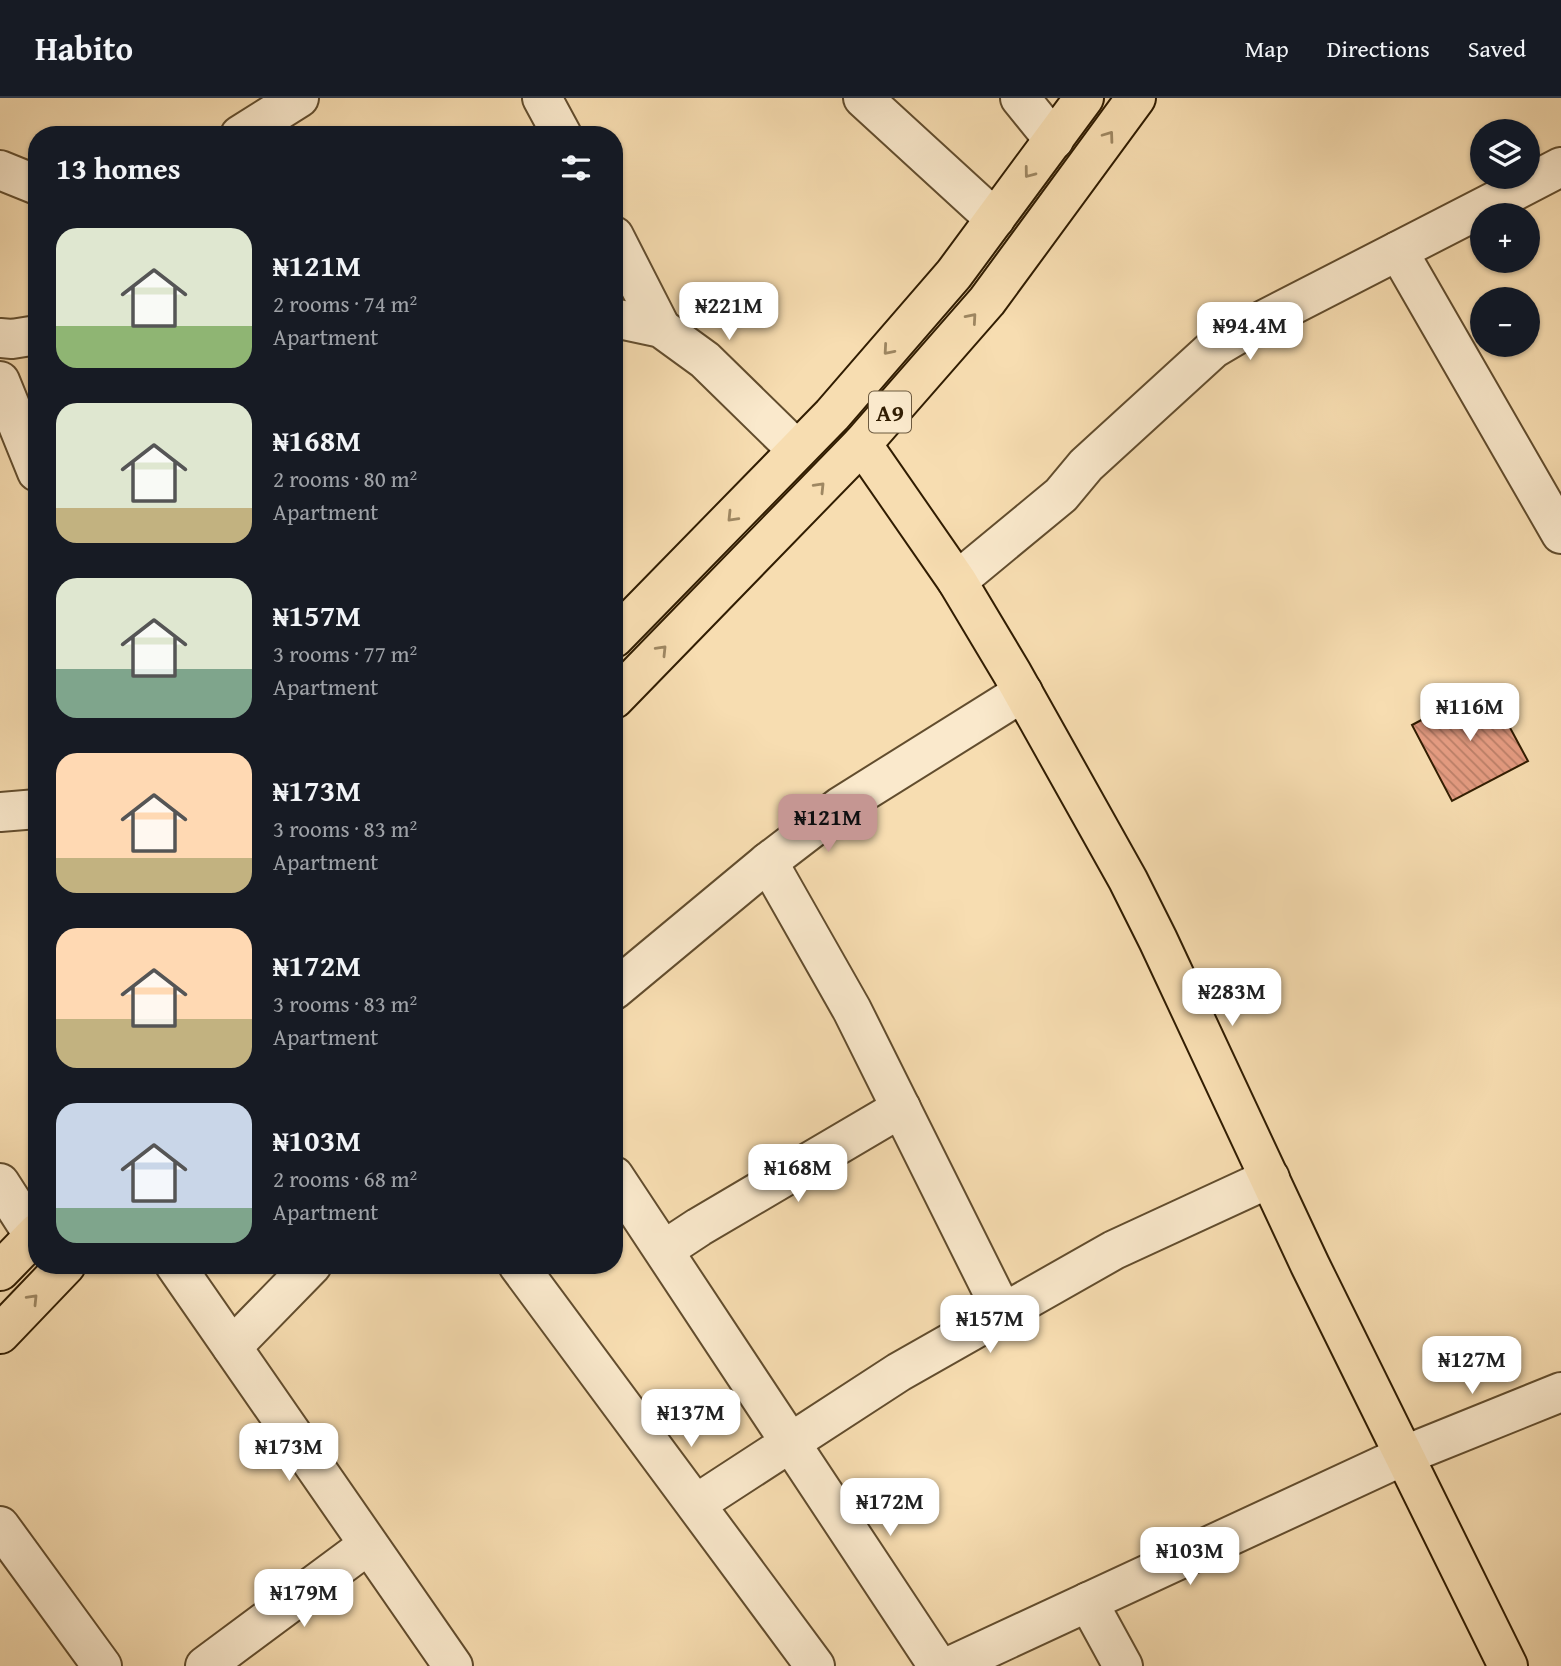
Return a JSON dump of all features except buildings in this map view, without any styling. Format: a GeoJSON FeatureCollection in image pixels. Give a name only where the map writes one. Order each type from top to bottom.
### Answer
{"type":"FeatureCollection","features":[{"type":"Feature","properties":{"kind":"main road","name":"A9"},"geometry":{"type":"LineString","coordinates":[[623,629],[832,415],[954,274],[1084,98]]}},
{"type":"Feature","properties":{"kind":"main road","name":"A9"},"geometry":{"type":"LineString","coordinates":[[623,690],[862,444],[987,300],[1136,98]]}},
{"type":"Feature","properties":{"kind":"main road"},"geometry":{"type":"LineString","coordinates":[[862,444],[957,581],[1023,692],[1128,880],[1508,1666]]}},
{"type":"Feature","properties":{"kind":"main road"},"geometry":{"type":"LineString","coordinates":[[0,1271],[28,1241]]}},
{"type":"Feature","properties":{"kind":"main road"},"geometry":{"type":"LineString","coordinates":[[0,1334],[57,1274]]}},
{"type":"Feature","properties":{"kind":"street"},"geometry":{"type":"LineString","coordinates":[[254,126],[299,98]]}},
{"type":"Feature","properties":{"kind":"street"},"geometry":{"type":"LineString","coordinates":[[541,98],[557,126]]}},
{"type":"Feature","properties":{"kind":"street"},"geometry":{"type":"LineString","coordinates":[[863,98],[995,219]]}},
{"type":"Feature","properties":{"kind":"street"},"geometry":{"type":"LineString","coordinates":[[1020,98],[1054,140]]}},
{"type":"Feature","properties":{"kind":"street"},"geometry":{"type":"LineString","coordinates":[[957,581],[1061,495],[1086,464],[1213,349],[1252,326],[1561,167]]}},
{"type":"Feature","properties":{"kind":"street"},"geometry":{"type":"LineString","coordinates":[[0,170],[28,181]]}},
{"type":"Feature","properties":{"kind":"street"},"geometry":{"type":"LineString","coordinates":[[1398,251],[1561,534]]}},
{"type":"Feature","properties":{"kind":"street"},"geometry":{"type":"LineString","coordinates":[[623,254],[661,328]]}},
{"type":"Feature","properties":{"kind":"street"},"geometry":{"type":"LineString","coordinates":[[623,320],[661,328],[705,360],[797,450]]}},
{"type":"Feature","properties":{"kind":"street"},"geometry":{"type":"LineString","coordinates":[[0,338],[28,336]]}},
{"type":"Feature","properties":{"kind":"street"},"geometry":{"type":"LineString","coordinates":[[0,381],[28,450]]}},
{"type":"Feature","properties":{"kind":"street"},"geometry":{"type":"LineString","coordinates":[[623,982],[768,862],[841,806],[1023,692]]}},
{"type":"Feature","properties":{"kind":"street"},"geometry":{"type":"LineString","coordinates":[[0,812],[28,810]]}},
{"type":"Feature","properties":{"kind":"street"},"geometry":{"type":"LineString","coordinates":[[768,862],[852,1010],[1003,1313]]}},
{"type":"Feature","properties":{"kind":"street"},"geometry":{"type":"LineString","coordinates":[[664,1250],[901,1108]]}},
{"type":"Feature","properties":{"kind":"street"},"geometry":{"type":"LineString","coordinates":[[696,1504],[899,1372],[1114,1250],[1270,1178]]}},
{"type":"Feature","properties":{"kind":"street"},"geometry":{"type":"LineString","coordinates":[[0,1183],[28,1224]]}},
{"type":"Feature","properties":{"kind":"street"},"geometry":{"type":"LineString","coordinates":[[623,1189],[938,1666]]}},
{"type":"Feature","properties":{"kind":"street"},"geometry":{"type":"LineString","coordinates":[[181,1274],[453,1666]]}},
{"type":"Feature","properties":{"kind":"street"},"geometry":{"type":"LineString","coordinates":[[232,1347],[303,1274]]}},
{"type":"Feature","properties":{"kind":"street"},"geometry":{"type":"LineString","coordinates":[[525,1274],[814,1666]]}},
{"type":"Feature","properties":{"kind":"street"},"geometry":{"type":"LineString","coordinates":[[950,1666],[1405,1455],[1561,1391]]}},
{"type":"Feature","properties":{"kind":"street"},"geometry":{"type":"LineString","coordinates":[[0,1526],[102,1666]]}},
{"type":"Feature","properties":{"kind":"street"},"geometry":{"type":"LineString","coordinates":[[205,1666],[368,1545]]}},
{"type":"Feature","properties":{"kind":"street"},"geometry":{"type":"LineString","coordinates":[[1088,1602],[1124,1666]]}}]}
